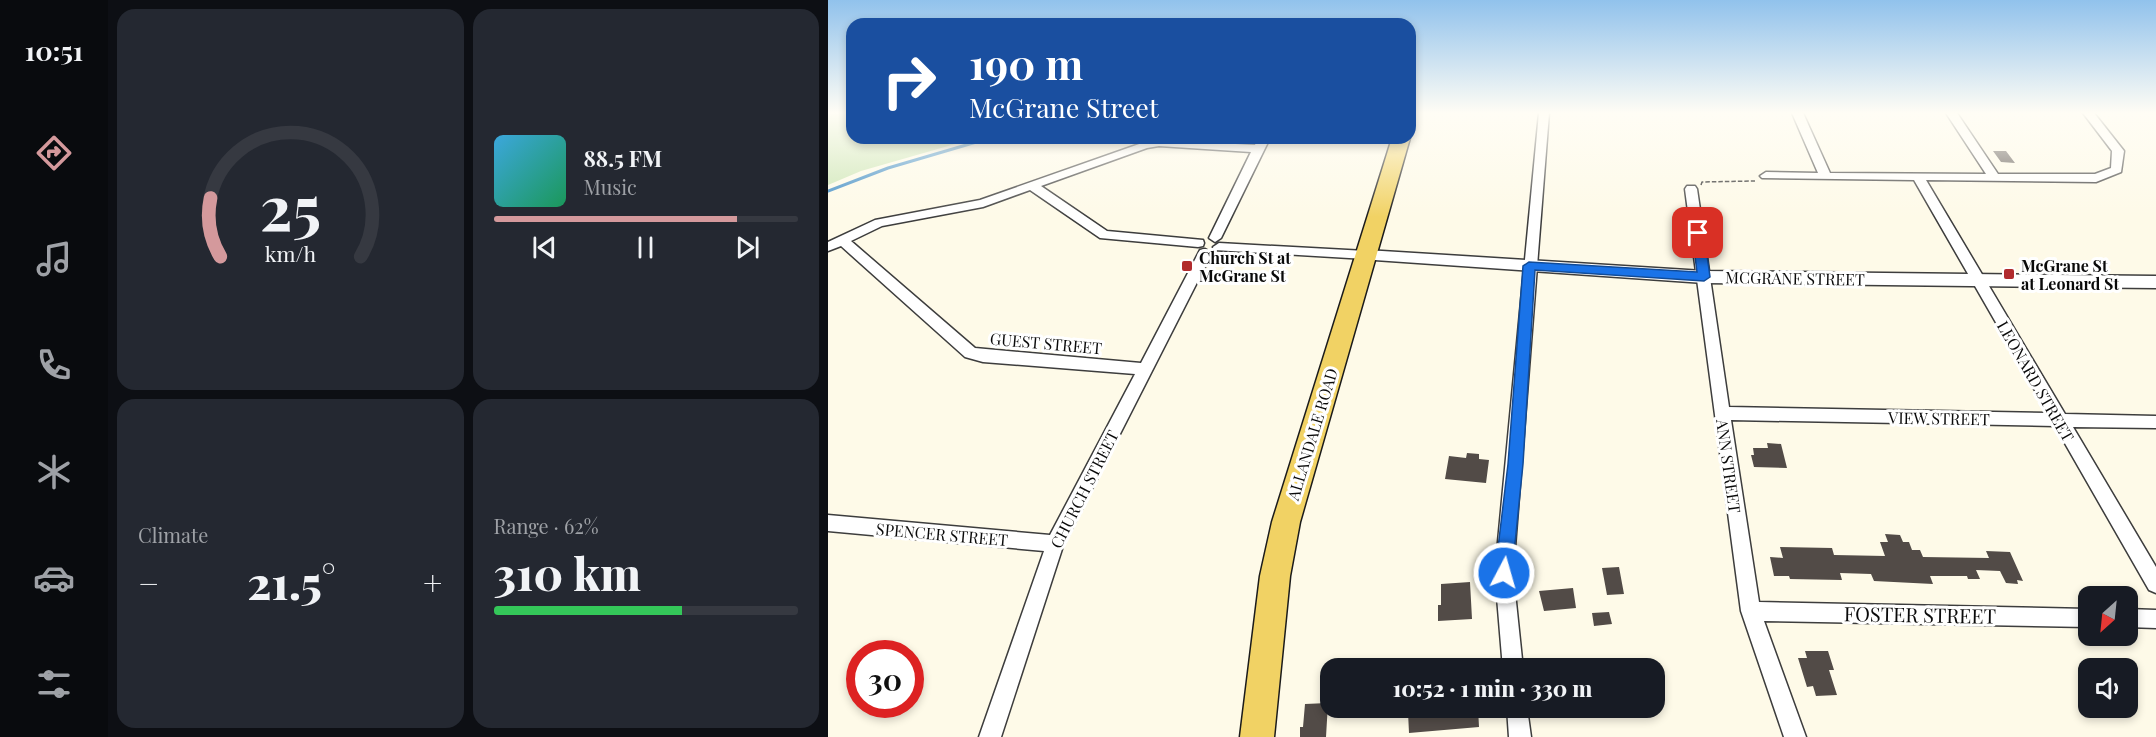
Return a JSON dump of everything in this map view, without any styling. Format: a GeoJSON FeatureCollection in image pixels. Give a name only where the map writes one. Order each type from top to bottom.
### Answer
{"type":"FeatureCollection","features":[{"type":"Feature","properties":{"kind":"main road","name":"ALLANDALE ROAD"},"geometry":{"type":"LineString","coordinates":[[1257,737],[1269,615],[1280,550],[1398,147]]}},
{"type":"Feature","properties":{"kind":"street"},"geometry":{"type":"LineString","coordinates":[[828,247],[879,223],[969,207],[1138,147]]}},
{"type":"Feature","properties":{"kind":"street","name":"CHURCH STREET"},"geometry":{"type":"LineString","coordinates":[[990,737],[1055,544],[1259,147]]}},
{"type":"Feature","properties":{"kind":"street"},"geometry":{"type":"LineString","coordinates":[[1513,658],[1504,573],[1541,147]]}},
{"type":"Feature","properties":{"kind":"street"},"geometry":{"type":"LineString","coordinates":[[1812,147],[1825,175]]}},
{"type":"Feature","properties":{"kind":"street"},"geometry":{"type":"LineString","coordinates":[[1974,147],[1994,177]]}},
{"type":"Feature","properties":{"kind":"street"},"geometry":{"type":"LineString","coordinates":[[1766,176],[2096,178],[2117,170],[2118,151],[2115,147]]}},
{"type":"Feature","properties":{"kind":"street","name":"LEONARD STREET"},"geometry":{"type":"LineString","coordinates":[[1918,177],[2156,584]]}},
{"type":"Feature","properties":{"kind":"street","name":"MCGRANE STREET"},"geometry":{"type":"LineString","coordinates":[[1032,186],[1105,235],[1209,245],[1704,277],[2156,282]]}},
{"type":"Feature","properties":{"kind":"street","name":"ANN STREET"},"geometry":{"type":"LineString","coordinates":[[1691,189],[1744,573],[1752,611],[1795,737]]}},
{"type":"Feature","properties":{"kind":"street","name":"GUEST STREET"},"geometry":{"type":"LineString","coordinates":[[842,240],[970,353],[983,356],[1146,369]]}},
{"type":"Feature","properties":{"kind":"street","name":"VIEW STREET"},"geometry":{"type":"LineString","coordinates":[[1722,413],[2156,422]]}},
{"type":"Feature","properties":{"kind":"street","name":"SPENCER STREET"},"geometry":{"type":"LineString","coordinates":[[828,524],[1055,544]]}},
{"type":"Feature","properties":{"kind":"street","name":"FOSTER STREET"},"geometry":{"type":"LineString","coordinates":[[1752,611],[2078,618]]}},
{"type":"Feature","properties":{"kind":"street"},"geometry":{"type":"LineString","coordinates":[[2138,618],[2156,619]]}},
{"type":"Feature","properties":{"kind":"street"},"geometry":{"type":"LineString","coordinates":[[1518,718],[1520,737]]}},
{"type":"Feature","properties":{"kind":"path"},"geometry":{"type":"LineString","coordinates":[[1691,189],[1702,185],[1702,182],[1752,183],[1766,176]]}},
{"type":"Feature","properties":{"kind":"green space"},"geometry":{"type":"Polygon","coordinates":[[[828,147],[943,147],[861,171],[828,185],[828,147]]]}},
{"type":"Feature","properties":{"kind":"building"},"geometry":{"type":"Polygon","coordinates":[[[1993,151],[2006,151],[2015,163],[2001,162],[1993,151]]]}},
{"type":"Feature","properties":{"kind":"building"},"geometry":{"type":"Polygon","coordinates":[[[1767,443],[1781,444],[1787,468],[1754,467],[1751,455],[1754,455],[1753,448],[1768,448],[1767,443]]]}},
{"type":"Feature","properties":{"kind":"building"},"geometry":{"type":"Polygon","coordinates":[[[1467,453],[1479,454],[1479,459],[1489,460],[1486,483],[1445,479],[1449,456],[1466,458],[1467,453]]]}},
{"type":"Feature","properties":{"kind":"building"},"geometry":{"type":"Polygon","coordinates":[[[1885,534],[1900,535],[1903,542],[1909,542],[1912,550],[1920,550],[1923,557],[1989,558],[1986,551],[2010,552],[2023,581],[2017,580],[2018,584],[2006,583],[2000,571],[1976,570],[1980,579],[1968,579],[1967,576],[1930,576],[1933,584],[1874,581],[1871,574],[1840,573],[1842,580],[1790,579],[1789,576],[1774,576],[1770,557],[1783,558],[1780,547],[1832,548],[1834,555],[1885,556],[1880,542],[1888,542],[1885,534]]]}},
{"type":"Feature","properties":{"kind":"building"},"geometry":{"type":"Polygon","coordinates":[[[1619,567],[1624,594],[1607,595],[1602,568],[1619,567]]]}},
{"type":"Feature","properties":{"kind":"building"},"geometry":{"type":"Polygon","coordinates":[[[1470,582],[1472,619],[1438,621],[1441,584],[1470,582]]]}},
{"type":"Feature","properties":{"kind":"building"},"geometry":{"type":"Polygon","coordinates":[[[1573,588],[1576,608],[1544,611],[1539,591],[1573,588]]]}},
{"type":"Feature","properties":{"kind":"building"},"geometry":{"type":"Polygon","coordinates":[[[1609,612],[1612,624],[1594,626],[1592,613],[1609,612]]]}},
{"type":"Feature","properties":{"kind":"building"},"geometry":{"type":"Polygon","coordinates":[[[1805,651],[1828,651],[1834,670],[1829,670],[1837,695],[1816,696],[1813,686],[1807,687],[1798,658],[1807,658],[1805,651]]]}},
{"type":"Feature","properties":{"kind":"building"},"geometry":{"type":"Polygon","coordinates":[[[1320,703],[1320,718],[1327,718],[1326,737],[1300,737],[1305,704],[1320,703]]]}},
{"type":"Feature","properties":{"kind":"building"},"geometry":{"type":"Polygon","coordinates":[[[1408,718],[1479,718],[1479,727],[1409,733],[1408,718]]]}},
{"type":"Feature","properties":{"kind":"waterway"},"geometry":{"type":"LineString","coordinates":[[828,191],[888,168],[958,147]]}},
{"type":"Feature","properties":{"kind":"place","name":"Church St at McGrane St"},"geometry":{"type":"Point","coordinates":[1187,266]}},
{"type":"Feature","properties":{"kind":"place","name":"McGrane St at Leonard St"},"geometry":{"type":"Point","coordinates":[2009,274]}},
{"type":"Feature","properties":{"kind":"route"},"geometry":{"type":"LineString","coordinates":[[1504,573],[1515,464],[1529,266],[1704,277],[1698,233]]}}]}
